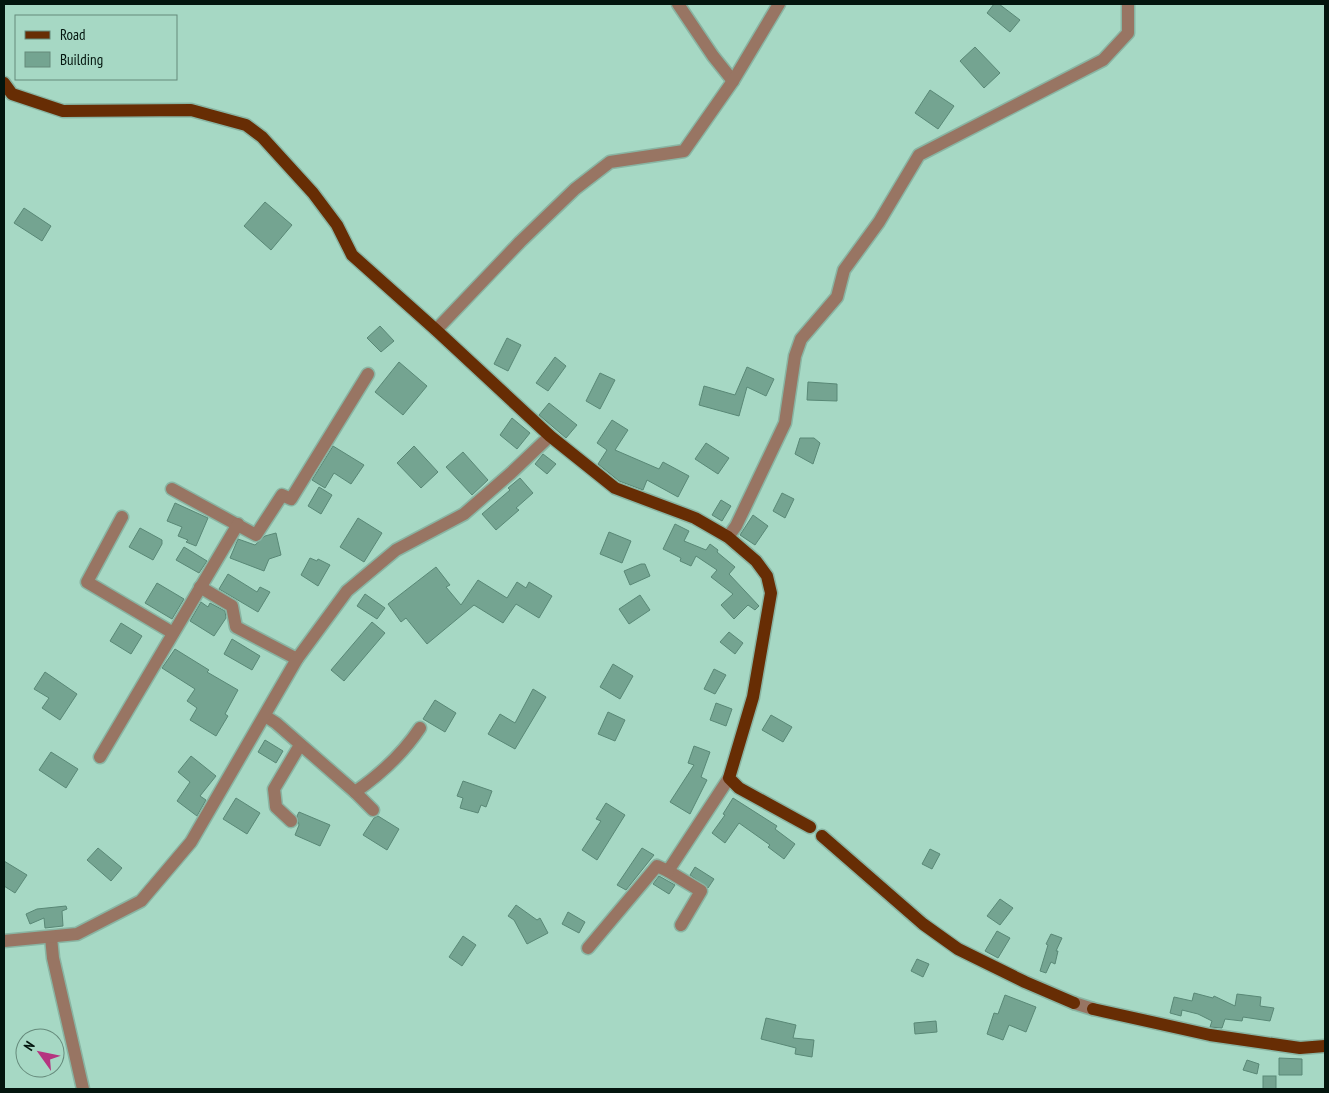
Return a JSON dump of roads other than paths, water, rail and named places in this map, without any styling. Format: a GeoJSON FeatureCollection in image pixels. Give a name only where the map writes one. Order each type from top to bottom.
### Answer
{"type":"FeatureCollection","features":[{"type":"Feature","properties":{"kind":"main road"},"geometry":{"type":"LineString","coordinates":[[4,83],[8,94],[63,110],[191,110],[246,125],[262,137],[313,193],[337,225],[352,255],[550,436],[615,488],[695,518],[728,537],[756,561],[767,576],[771,593],[753,697],[729,778],[739,788],[810,827]]}},
{"type":"Feature","properties":{"kind":"main road"},"geometry":{"type":"LineString","coordinates":[[822,836],[923,924],[958,949],[1024,982],[1074,1003]]}},
{"type":"Feature","properties":{"kind":"main road"},"geometry":{"type":"LineString","coordinates":[[1093,1009],[1210,1035],[1300,1048],[1322,1048],[1325,1046]]}},
{"type":"Feature","properties":{"kind":"street"},"geometry":{"type":"LineString","coordinates":[[678,4],[732,81]]}},
{"type":"Feature","properties":{"kind":"street"},"geometry":{"type":"LineString","coordinates":[[436,330],[527,235],[575,189],[610,162],[684,151],[732,81],[779,4]]}},
{"type":"Feature","properties":{"kind":"street"},"geometry":{"type":"LineString","coordinates":[[728,537],[736,526],[785,424],[795,356],[801,339],[837,298],[844,270],[879,222],[919,155],[1104,60],[1128,33],[1128,4]]}},
{"type":"Feature","properties":{"kind":"street"},"geometry":{"type":"LineString","coordinates":[[172,489],[256,535],[282,494],[291,499],[368,374]]}},
{"type":"Feature","properties":{"kind":"street"},"geometry":{"type":"LineString","coordinates":[[4,941],[77,934],[141,901],[191,842],[297,659],[347,591],[396,550],[464,514],[512,473],[550,436]]}},
{"type":"Feature","properties":{"kind":"street"},"geometry":{"type":"LineString","coordinates":[[122,517],[87,582],[173,633]]}},
{"type":"Feature","properties":{"kind":"street"},"geometry":{"type":"LineString","coordinates":[[100,757],[238,524]]}},
{"type":"Feature","properties":{"kind":"street"},"geometry":{"type":"LineString","coordinates":[[200,587],[232,606],[236,627],[297,659]]}},
{"type":"Feature","properties":{"kind":"street"},"geometry":{"type":"LineString","coordinates":[[265,716],[276,723],[373,810]]}},
{"type":"Feature","properties":{"kind":"street"},"geometry":{"type":"LineString","coordinates":[[355,792],[378,776],[408,746],[420,728]]}},
{"type":"Feature","properties":{"kind":"street"},"geometry":{"type":"LineString","coordinates":[[291,821],[276,806],[274,789],[300,745]]}},
{"type":"Feature","properties":{"kind":"street"},"geometry":{"type":"LineString","coordinates":[[668,871],[729,778]]}},
{"type":"Feature","properties":{"kind":"street"},"geometry":{"type":"LineString","coordinates":[[810,827],[822,836]]}},
{"type":"Feature","properties":{"kind":"street"},"geometry":{"type":"LineString","coordinates":[[588,948],[657,866],[701,892],[681,924]]}},
{"type":"Feature","properties":{"kind":"street"},"geometry":{"type":"LineString","coordinates":[[51,937],[52,958],[83,1089]]}},
{"type":"Feature","properties":{"kind":"street"},"geometry":{"type":"LineString","coordinates":[[1074,1003],[1093,1009]]}}]}
